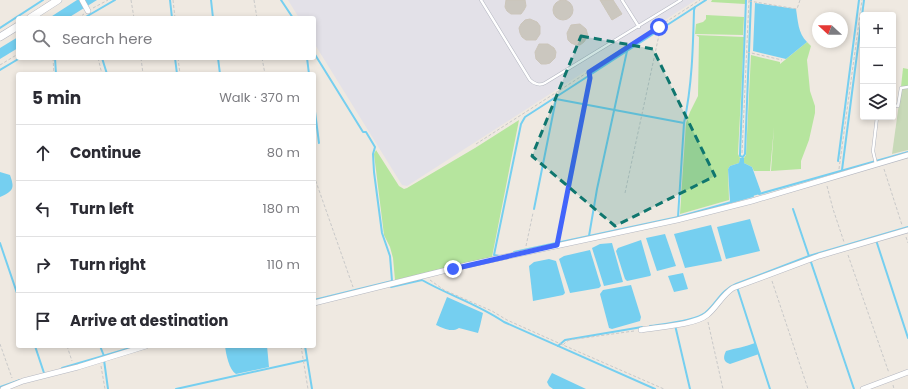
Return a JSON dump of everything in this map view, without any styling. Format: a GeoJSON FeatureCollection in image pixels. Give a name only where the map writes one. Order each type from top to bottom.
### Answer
{"type":"FeatureCollection","features":[{"type":"Feature","properties":{"kind":"street"},"geometry":{"type":"LineString","coordinates":[[33,16],[58,0]]}},
{"type":"Feature","properties":{"kind":"street"},"geometry":{"type":"LineString","coordinates":[[82,0],[88,11]]}},
{"type":"Feature","properties":{"kind":"street"},"geometry":{"type":"LineString","coordinates":[[0,37],[16,27]]}},
{"type":"Feature","properties":{"kind":"street"},"geometry":{"type":"LineString","coordinates":[[316,303],[467,265],[677,220],[752,201],[908,154]]}},
{"type":"Feature","properties":{"kind":"street"},"geometry":{"type":"LineString","coordinates":[[641,330],[688,322],[706,316],[728,291],[819,256],[906,231]]}},
{"type":"Feature","properties":{"kind":"street"},"geometry":{"type":"LineString","coordinates":[[3,389],[139,348]]}},
{"type":"Feature","properties":{"kind":"street"},"geometry":{"type":"LineString","coordinates":[[862,389],[908,372]]}},
{"type":"Feature","properties":{"kind":"lane"},"geometry":{"type":"LineString","coordinates":[[481,0],[530,80],[536,84],[546,83],[681,0]]}},
{"type":"Feature","properties":{"kind":"lane"},"geometry":{"type":"LineString","coordinates":[[622,0],[639,27]]}},
{"type":"Feature","properties":{"kind":"lane"},"geometry":{"type":"LineString","coordinates":[[896,106],[898,106],[901,88],[908,87]]}},
{"type":"Feature","properties":{"kind":"lane"},"geometry":{"type":"LineString","coordinates":[[876,164],[873,151],[877,120]]}},
{"type":"Feature","properties":{"kind":"path"},"geometry":{"type":"LineString","coordinates":[[88,11],[108,0]]}},
{"type":"Feature","properties":{"kind":"path"},"geometry":{"type":"LineString","coordinates":[[131,0],[134,16]]}},
{"type":"Feature","properties":{"kind":"path"},"geometry":{"type":"LineString","coordinates":[[173,0],[175,16]]}},
{"type":"Feature","properties":{"kind":"path"},"geometry":{"type":"LineString","coordinates":[[254,0],[257,16]]}},
{"type":"Feature","properties":{"kind":"path"},"geometry":{"type":"LineString","coordinates":[[476,144],[700,0]]}},
{"type":"Feature","properties":{"kind":"path"},"geometry":{"type":"LineString","coordinates":[[742,153],[749,0],[797,9],[800,0]]}},
{"type":"Feature","properties":{"kind":"path"},"geometry":{"type":"LineString","coordinates":[[839,175],[838,168],[862,0]]}},
{"type":"Feature","properties":{"kind":"path"},"geometry":{"type":"LineString","coordinates":[[625,193],[657,43],[659,27]]}},
{"type":"Feature","properties":{"kind":"path"},"geometry":{"type":"LineString","coordinates":[[747,52],[782,60]]}},
{"type":"Feature","properties":{"kind":"path"},"geometry":{"type":"LineString","coordinates":[[0,65],[16,55]]}},
{"type":"Feature","properties":{"kind":"path"},"geometry":{"type":"LineString","coordinates":[[53,60],[54,72]]}},
{"type":"Feature","properties":{"kind":"path"},"geometry":{"type":"LineString","coordinates":[[98,60],[102,72]]}},
{"type":"Feature","properties":{"kind":"path"},"geometry":{"type":"LineString","coordinates":[[141,60],[143,72]]}},
{"type":"Feature","properties":{"kind":"path"},"geometry":{"type":"LineString","coordinates":[[178,60],[180,72]]}},
{"type":"Feature","properties":{"kind":"path"},"geometry":{"type":"LineString","coordinates":[[262,60],[265,72]]}},
{"type":"Feature","properties":{"kind":"path"},"geometry":{"type":"LineString","coordinates":[[557,245],[590,78],[589,72]]}},
{"type":"Feature","properties":{"kind":"path"},"geometry":{"type":"LineString","coordinates":[[882,162],[892,196],[906,231],[908,243]]}},
{"type":"Feature","properties":{"kind":"path"},"geometry":{"type":"LineString","coordinates":[[825,180],[832,209],[894,389]]}},
{"type":"Feature","properties":{"kind":"path"},"geometry":{"type":"LineString","coordinates":[[316,182],[355,293]]}},
{"type":"Feature","properties":{"kind":"path"},"geometry":{"type":"LineString","coordinates":[[524,252],[533,213]]}},
{"type":"Feature","properties":{"kind":"path"},"geometry":{"type":"LineString","coordinates":[[770,274],[808,389]]}},
{"type":"Feature","properties":{"kind":"path"},"geometry":{"type":"LineString","coordinates":[[425,276],[444,290],[492,311],[507,320],[664,389]]}},
{"type":"Feature","properties":{"kind":"path"},"geometry":{"type":"LineString","coordinates":[[706,316],[722,389]]}},
{"type":"Feature","properties":{"kind":"path"},"geometry":{"type":"LineString","coordinates":[[563,345],[569,340],[641,330]]}},
{"type":"Feature","properties":{"kind":"path"},"geometry":{"type":"LineString","coordinates":[[0,344],[14,385]]}},
{"type":"Feature","properties":{"kind":"path"},"geometry":{"type":"LineString","coordinates":[[68,348],[74,368]]}},
{"type":"Feature","properties":{"kind":"path"},"geometry":{"type":"LineString","coordinates":[[301,348],[308,389]]}},
{"type":"Feature","properties":{"kind":"path"},"geometry":{"type":"LineString","coordinates":[[100,360],[104,389]]}},
{"type":"Feature","properties":{"kind":"highlighted area"},"geometry":{"type":"Polygon","coordinates":[[[581,36],[653,49],[715,176],[615,226],[532,156],[581,36]]]}},
{"type":"Feature","properties":{"kind":"shaded area"},"geometry":{"type":"Polygon","coordinates":[[[288,0],[696,0],[407,186],[402,185],[316,46],[316,16],[298,16],[288,0]]]}},
{"type":"Feature","properties":{"kind":"green space"},"geometry":{"type":"Polygon","coordinates":[[[712,0],[745,0],[745,4],[711,2],[712,0]]]}},
{"type":"Feature","properties":{"kind":"green space"},"geometry":{"type":"Polygon","coordinates":[[[706,15],[744,17],[743,35],[695,34],[696,24],[703,22],[706,19],[706,15]]]}},
{"type":"Feature","properties":{"kind":"green space"},"geometry":{"type":"Polygon","coordinates":[[[696,35],[744,37],[738,154],[740,158],[739,163],[730,166],[728,169],[729,200],[680,214],[686,123],[698,96],[699,37],[696,35]]]}},
{"type":"Feature","properties":{"kind":"green space"},"geometry":{"type":"Polygon","coordinates":[[[807,42],[811,46],[807,60],[810,91],[815,106],[815,113],[809,140],[801,161],[801,169],[771,171],[774,127],[770,171],[754,171],[752,167],[744,163],[744,158],[746,155],[751,55],[780,62],[780,64],[807,42]]]}},
{"type":"Feature","properties":{"kind":"green space"},"geometry":{"type":"Polygon","coordinates":[[[903,68],[908,69],[908,86],[901,87],[903,68]]]}},
{"type":"Feature","properties":{"kind":"green space"},"geometry":{"type":"Polygon","coordinates":[[[908,88],[908,150],[892,154],[901,89],[908,88]]]}},
{"type":"Feature","properties":{"kind":"green space"},"geometry":{"type":"Polygon","coordinates":[[[519,120],[492,257],[395,280],[393,258],[390,247],[384,235],[374,154],[376,150],[399,186],[404,189],[475,148],[519,120]]]}},
{"type":"Feature","properties":{"kind":"water"},"geometry":{"type":"Polygon","coordinates":[[[77,0],[97,0],[71,16],[52,16],[77,0]]]}},
{"type":"Feature","properties":{"kind":"water"},"geometry":{"type":"Polygon","coordinates":[[[755,3],[796,9],[800,31],[807,42],[786,59],[753,51],[755,3]]]}},
{"type":"Feature","properties":{"kind":"water"},"geometry":{"type":"Polygon","coordinates":[[[16,38],[16,49],[0,59],[0,48],[16,38]]]}},
{"type":"Feature","properties":{"kind":"water"},"geometry":{"type":"Polygon","coordinates":[[[740,158],[744,158],[744,163],[752,167],[761,192],[760,194],[730,202],[728,169],[730,166],[739,163],[740,158]]]}},
{"type":"Feature","properties":{"kind":"water"},"geometry":{"type":"Polygon","coordinates":[[[0,172],[10,175],[12,189],[0,197],[0,172]]]}},
{"type":"Feature","properties":{"kind":"water"},"geometry":{"type":"Polygon","coordinates":[[[750,219],[760,251],[726,259],[717,227],[750,219]]]}},
{"type":"Feature","properties":{"kind":"water"},"geometry":{"type":"Polygon","coordinates":[[[711,225],[722,261],[685,268],[674,234],[711,225]]]}},
{"type":"Feature","properties":{"kind":"water"},"geometry":{"type":"Polygon","coordinates":[[[665,234],[676,266],[657,271],[646,238],[665,234]]]}},
{"type":"Feature","properties":{"kind":"water"},"geometry":{"type":"Polygon","coordinates":[[[641,240],[651,275],[627,281],[616,251],[618,248],[641,240]]]}},
{"type":"Feature","properties":{"kind":"water"},"geometry":{"type":"Polygon","coordinates":[[[612,243],[623,282],[604,286],[592,248],[600,244],[612,243]]]}},
{"type":"Feature","properties":{"kind":"water"},"geometry":{"type":"Polygon","coordinates":[[[590,250],[601,286],[599,288],[570,293],[559,259],[564,256],[590,250]]]}},
{"type":"Feature","properties":{"kind":"water"},"geometry":{"type":"Polygon","coordinates":[[[549,259],[556,261],[565,293],[563,295],[533,301],[529,266],[534,262],[549,259]]]}},
{"type":"Feature","properties":{"kind":"water"},"geometry":{"type":"Polygon","coordinates":[[[683,273],[688,289],[674,292],[668,276],[683,273]]]}},
{"type":"Feature","properties":{"kind":"water"},"geometry":{"type":"Polygon","coordinates":[[[631,285],[641,317],[640,321],[612,329],[609,328],[600,294],[603,290],[631,285]]]}},
{"type":"Feature","properties":{"kind":"water"},"geometry":{"type":"Polygon","coordinates":[[[447,297],[483,313],[478,333],[459,328],[447,330],[436,325],[447,297]]]}},
{"type":"Feature","properties":{"kind":"water"},"geometry":{"type":"Polygon","coordinates":[[[755,343],[759,354],[730,364],[725,361],[724,355],[726,351],[755,343]]]}},
{"type":"Feature","properties":{"kind":"water"},"geometry":{"type":"Polygon","coordinates":[[[225,348],[267,348],[269,367],[236,374],[231,369],[225,348]]]}},
{"type":"Feature","properties":{"kind":"water"},"geometry":{"type":"Polygon","coordinates":[[[552,373],[586,389],[553,389],[547,382],[552,373]]]}},
{"type":"Feature","properties":{"kind":"building"},"geometry":{"type":"Polygon","coordinates":[[[506,0],[525,0],[526,6],[521,14],[511,14],[505,7],[506,0]]]}},
{"type":"Feature","properties":{"kind":"building"},"geometry":{"type":"Polygon","coordinates":[[[559,0],[567,0],[573,6],[573,14],[567,20],[559,20],[553,14],[553,6],[559,0]]]}},
{"type":"Feature","properties":{"kind":"building"},"geometry":{"type":"Polygon","coordinates":[[[600,0],[613,0],[622,14],[612,20],[600,0]]]}},
{"type":"Feature","properties":{"kind":"building"},"geometry":{"type":"Polygon","coordinates":[[[530,19],[537,22],[540,26],[540,34],[536,40],[526,40],[520,33],[519,28],[521,24],[525,20],[530,19]]]}},
{"type":"Feature","properties":{"kind":"building"},"geometry":{"type":"Polygon","coordinates":[[[580,24],[586,29],[588,36],[580,45],[576,45],[568,40],[567,33],[571,25],[580,24]]]}},
{"type":"Feature","properties":{"kind":"building"},"geometry":{"type":"Polygon","coordinates":[[[539,44],[548,44],[554,48],[556,52],[555,58],[550,63],[541,64],[536,59],[535,52],[539,44]]]}},
{"type":"Feature","properties":{"kind":"waterway"},"geometry":{"type":"LineString","coordinates":[[18,16],[43,0]]}},
{"type":"Feature","properties":{"kind":"waterway"},"geometry":{"type":"LineString","coordinates":[[87,16],[115,0]]}},
{"type":"Feature","properties":{"kind":"waterway"},"geometry":{"type":"LineString","coordinates":[[170,0],[172,16]]}},
{"type":"Feature","properties":{"kind":"waterway"},"geometry":{"type":"LineString","coordinates":[[211,0],[213,16]]}},
{"type":"Feature","properties":{"kind":"waterway"},"geometry":{"type":"LineString","coordinates":[[281,0],[292,16]]}},
{"type":"Feature","properties":{"kind":"waterway"},"geometry":{"type":"LineString","coordinates":[[678,217],[684,123],[692,67],[694,10],[695,7],[706,0]]}},
{"type":"Feature","properties":{"kind":"waterway"},"geometry":{"type":"LineString","coordinates":[[746,0],[740,154],[740,156],[743,157],[745,154],[751,0]]}},
{"type":"Feature","properties":{"kind":"waterway"},"geometry":{"type":"LineString","coordinates":[[838,161],[859,0]]}},
{"type":"Feature","properties":{"kind":"waterway"},"geometry":{"type":"LineString","coordinates":[[842,170],[864,0]]}},
{"type":"Feature","properties":{"kind":"waterway"},"geometry":{"type":"LineString","coordinates":[[500,256],[494,255],[521,124],[525,117],[695,7]]}},
{"type":"Feature","properties":{"kind":"waterway"},"geometry":{"type":"LineString","coordinates":[[0,28],[16,18]]}},
{"type":"Feature","properties":{"kind":"waterway"},"geometry":{"type":"LineString","coordinates":[[589,236],[597,189],[627,51]]}},
{"type":"Feature","properties":{"kind":"waterway"},"geometry":{"type":"LineString","coordinates":[[316,56],[363,132],[366,132],[375,147],[373,154],[374,172],[382,233],[390,256],[392,281],[316,300]]}},
{"type":"Feature","properties":{"kind":"waterway"},"geometry":{"type":"LineString","coordinates":[[0,70],[17,60]]}},
{"type":"Feature","properties":{"kind":"waterway"},"geometry":{"type":"LineString","coordinates":[[55,60],[56,72]]}},
{"type":"Feature","properties":{"kind":"waterway"},"geometry":{"type":"LineString","coordinates":[[103,60],[106,72]]}},
{"type":"Feature","properties":{"kind":"waterway"},"geometry":{"type":"LineString","coordinates":[[175,60],[177,72]]}},
{"type":"Feature","properties":{"kind":"waterway"},"geometry":{"type":"LineString","coordinates":[[218,60],[220,72]]}},
{"type":"Feature","properties":{"kind":"waterway"},"geometry":{"type":"LineString","coordinates":[[307,60],[309,72]]}},
{"type":"Feature","properties":{"kind":"waterway"},"geometry":{"type":"LineString","coordinates":[[556,99],[684,123]]}},
{"type":"Feature","properties":{"kind":"waterway"},"geometry":{"type":"LineString","coordinates":[[534,209],[556,99]]}},
{"type":"Feature","properties":{"kind":"waterway"},"geometry":{"type":"LineString","coordinates":[[316,120],[319,143]]}},
{"type":"Feature","properties":{"kind":"waterway"},"geometry":{"type":"LineString","coordinates":[[759,194],[908,152]]}},
{"type":"Feature","properties":{"kind":"waterway"},"geometry":{"type":"LineString","coordinates":[[514,252],[678,217],[753,196]]}},
{"type":"Feature","properties":{"kind":"waterway"},"geometry":{"type":"LineString","coordinates":[[793,209],[854,389]]}},
{"type":"Feature","properties":{"kind":"waterway"},"geometry":{"type":"LineString","coordinates":[[650,326],[679,322],[700,316],[709,309],[722,293],[736,284],[809,256],[908,227]]}},
{"type":"Feature","properties":{"kind":"waterway"},"geometry":{"type":"LineString","coordinates":[[876,240],[908,338]]}},
{"type":"Feature","properties":{"kind":"waterway"},"geometry":{"type":"LineString","coordinates":[[0,243],[16,290]]}},
{"type":"Feature","properties":{"kind":"waterway"},"geometry":{"type":"LineString","coordinates":[[391,287],[422,280],[484,310],[504,322],[655,389]]}},
{"type":"Feature","properties":{"kind":"waterway"},"geometry":{"type":"LineString","coordinates":[[737,287],[770,389]]}},
{"type":"Feature","properties":{"kind":"waterway"},"geometry":{"type":"LineString","coordinates":[[675,325],[690,389]]}},
{"type":"Feature","properties":{"kind":"waterway"},"geometry":{"type":"LineString","coordinates":[[558,346],[565,340],[642,327]]}},
{"type":"Feature","properties":{"kind":"waterway"},"geometry":{"type":"LineString","coordinates":[[36,348],[44,373]]}},
{"type":"Feature","properties":{"kind":"waterway"},"geometry":{"type":"LineString","coordinates":[[101,348],[104,356]]}},
{"type":"Feature","properties":{"kind":"waterway"},"geometry":{"type":"LineString","coordinates":[[62,368],[130,348]]}},
{"type":"Feature","properties":{"kind":"waterway"},"geometry":{"type":"LineString","coordinates":[[305,348],[312,389]]}},
{"type":"Feature","properties":{"kind":"waterway"},"geometry":{"type":"LineString","coordinates":[[104,360],[108,389]]}},
{"type":"Feature","properties":{"kind":"waterway"},"geometry":{"type":"LineString","coordinates":[[176,389],[307,360]]}},
{"type":"Feature","properties":{"kind":"waterway"},"geometry":{"type":"LineString","coordinates":[[0,387],[20,380]]}},
{"type":"Feature","properties":{"kind":"route"},"geometry":{"type":"LineString","coordinates":[[453,269],[557,245],[590,78],[589,72],[659,27]]}}]}
